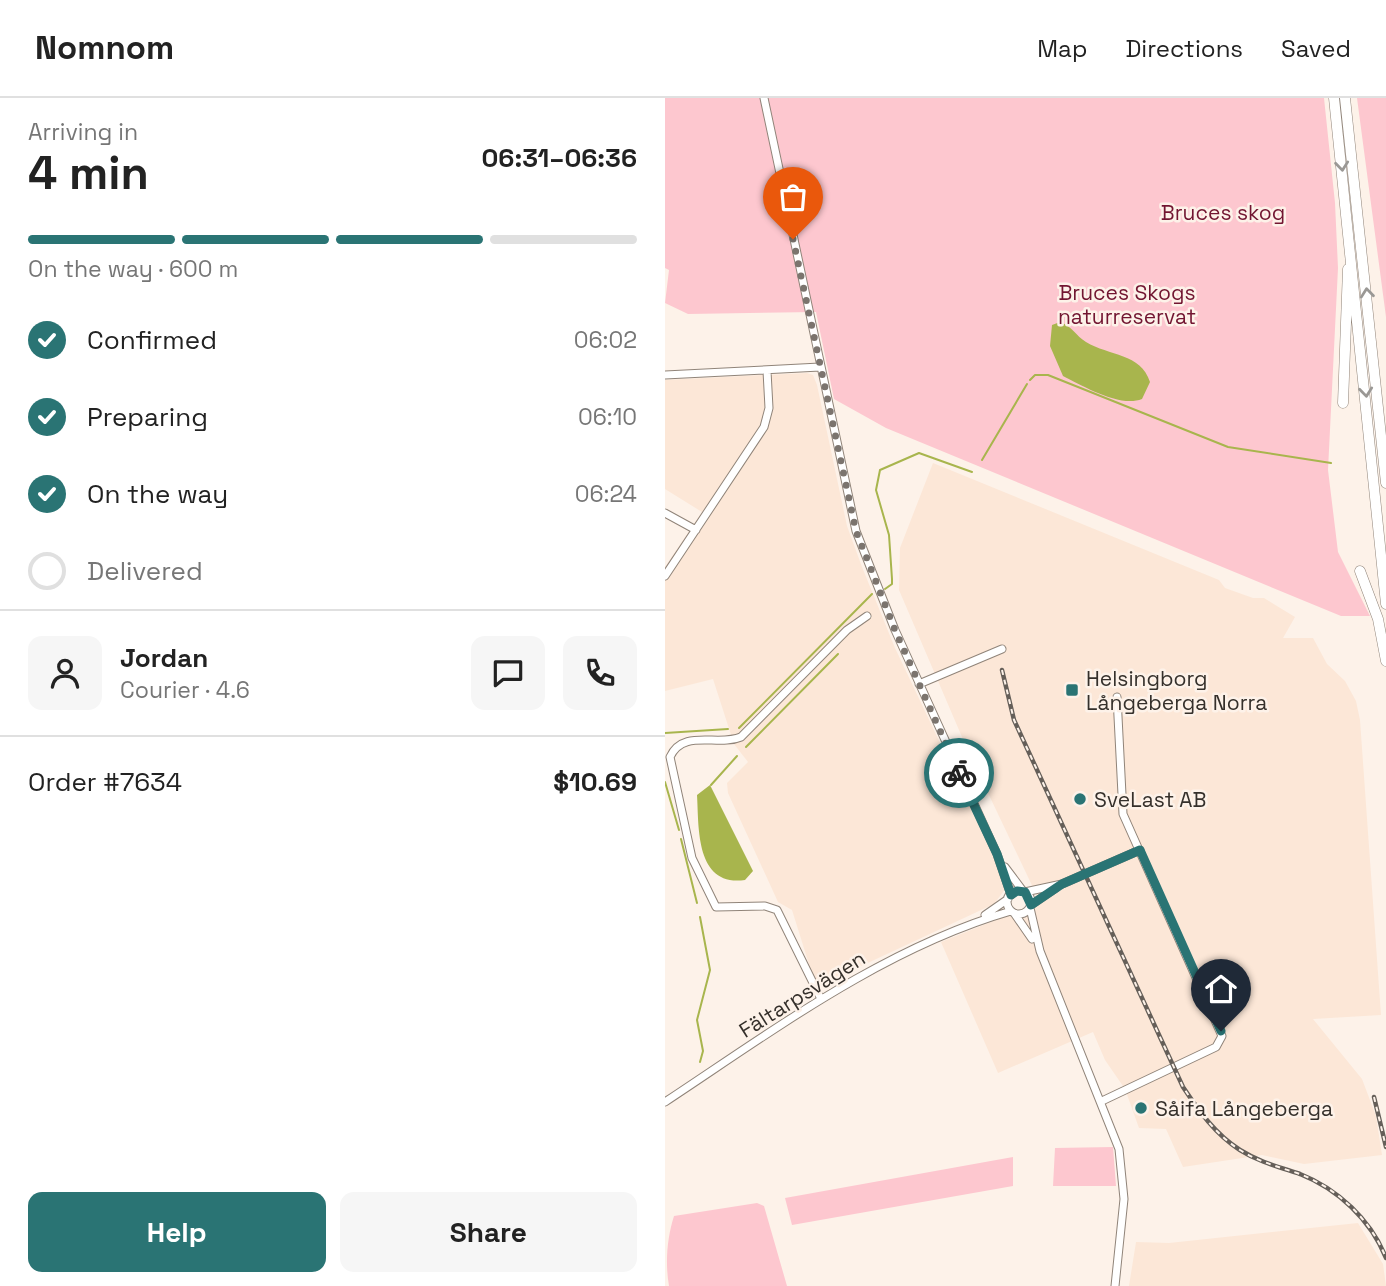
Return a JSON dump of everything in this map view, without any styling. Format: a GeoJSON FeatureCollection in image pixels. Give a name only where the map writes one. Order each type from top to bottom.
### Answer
{"type":"FeatureCollection","features":[{"type":"Feature","properties":{"kind":"highway"},"geometry":{"type":"LineString","coordinates":[[1334,98],[1386,604]]}},
{"type":"Feature","properties":{"kind":"highway"},"geometry":{"type":"LineString","coordinates":[[1345,98],[1386,483]]}},
{"type":"Feature","properties":{"kind":"highway"},"geometry":{"type":"LineString","coordinates":[[1343,403],[1349,230]]}},
{"type":"Feature","properties":{"kind":"highway"},"geometry":{"type":"LineString","coordinates":[[1360,571],[1378,619],[1386,661]]}},
{"type":"Feature","properties":{"kind":"street"},"geometry":{"type":"LineString","coordinates":[[764,98],[856,531],[872,576],[919,684],[997,854],[1013,912],[1040,951]]}},
{"type":"Feature","properties":{"kind":"street"},"geometry":{"type":"LineString","coordinates":[[665,375],[820,367]]}},
{"type":"Feature","properties":{"kind":"street"},"geometry":{"type":"LineString","coordinates":[[665,576],[764,427],[769,408],[767,370]]}},
{"type":"Feature","properties":{"kind":"street"},"geometry":{"type":"LineString","coordinates":[[665,513],[696,530]]}},
{"type":"Feature","properties":{"kind":"street"},"geometry":{"type":"LineString","coordinates":[[821,999],[777,911],[765,906],[716,907],[692,858],[670,757],[676,747],[686,741],[741,737],[847,630],[867,616]]}},
{"type":"Feature","properties":{"kind":"street"},"geometry":{"type":"LineString","coordinates":[[919,684],[1002,649]]}},
{"type":"Feature","properties":{"kind":"street"},"geometry":{"type":"LineString","coordinates":[[1102,1101],[1216,1047],[1222,1037],[1220,1026],[1122,807],[1117,697]]}},
{"type":"Feature","properties":{"kind":"street"},"geometry":{"type":"LineString","coordinates":[[1030,906],[1062,884],[1140,850]]}},
{"type":"Feature","properties":{"kind":"street"},"geometry":{"type":"LineString","coordinates":[[997,854],[1024,892],[1030,906],[1040,951],[1117,1142],[1123,1180],[1123,1220],[1115,1286]]}},
{"type":"Feature","properties":{"kind":"street","name":"Fältarpsvägen"},"geometry":{"type":"LineString","coordinates":[[964,928],[1009,897],[1062,884]]}},
{"type":"Feature","properties":{"kind":"street","name":"Fältarpsvägen"},"geometry":{"type":"LineString","coordinates":[[665,1102],[821,999],[878,967],[964,928],[1013,912],[1023,914],[1030,906]]}},
{"type":"Feature","properties":{"kind":"shaded area"},"geometry":{"type":"Polygon","coordinates":[[[1060,322],[1095,347],[1123,356],[1139,365],[1150,382],[1142,399],[1123,401],[1091,390],[1063,376],[1050,346],[1052,325],[1060,322]]]}},
{"type":"Feature","properties":{"kind":"shaded area"},"geometry":{"type":"Polygon","coordinates":[[[807,373],[813,375],[817,385],[847,526],[862,567],[895,648],[999,867],[1006,888],[994,904],[826,985],[817,984],[813,977],[792,910],[778,902],[728,793],[727,783],[748,762],[734,744],[713,679],[665,691],[665,567],[702,512],[665,489],[665,380],[807,373]]]}},
{"type":"Feature","properties":{"kind":"shaded area"},"geometry":{"type":"Polygon","coordinates":[[[933,463],[1219,580],[1225,588],[1253,598],[1264,598],[1295,617],[1283,638],[1313,638],[1327,664],[1345,681],[1356,701],[1360,720],[1381,1015],[1313,1019],[1362,1079],[1376,1116],[1382,1155],[1304,1164],[1262,1155],[1183,1167],[1166,1129],[1139,1128],[1125,1089],[1105,1060],[1093,1032],[998,1073],[941,942],[1006,916],[1025,918],[1037,904],[1037,896],[968,751],[899,590],[900,548],[933,463]]]}},
{"type":"Feature","properties":{"kind":"shaded area"},"geometry":{"type":"Polygon","coordinates":[[[710,785],[753,871],[745,880],[729,880],[717,874],[708,865],[703,852],[697,795],[710,785]]]}},
{"type":"Feature","properties":{"kind":"shaded area"},"geometry":{"type":"Polygon","coordinates":[[[1358,1223],[1383,1264],[1386,1286],[1129,1286],[1136,1242],[1169,1243],[1358,1223]]]}},
{"type":"Feature","properties":{"kind":"green space","name":"Bruces Skogs naturreservat"},"geometry":{"type":"Polygon","coordinates":[[[665,98],[1324,98],[1335,203],[1338,268],[1328,470],[1338,552],[1370,616],[1341,616],[886,428],[834,399],[816,312],[688,314],[665,303],[669,270],[665,268],[665,98]]]}},
{"type":"Feature","properties":{"kind":"green space"},"geometry":{"type":"Polygon","coordinates":[[[1357,98],[1386,98],[1386,317],[1357,98]]]}},
{"type":"Feature","properties":{"kind":"green space"},"geometry":{"type":"Polygon","coordinates":[[[1113,1147],[1116,1186],[1053,1186],[1055,1148],[1113,1147]]]}},
{"type":"Feature","properties":{"kind":"green space"},"geometry":{"type":"Polygon","coordinates":[[[1013,1157],[1013,1186],[792,1225],[785,1198],[1013,1157]]]}},
{"type":"Feature","properties":{"kind":"green space"},"geometry":{"type":"Polygon","coordinates":[[[757,1203],[764,1206],[787,1286],[669,1286],[667,1251],[674,1216],[757,1203]]]}},
{"type":"Feature","properties":{"kind":"waterway"},"geometry":{"type":"LineString","coordinates":[[1030,380],[1035,375],[1048,375],[1228,447],[1331,463]]}},
{"type":"Feature","properties":{"kind":"waterway"},"geometry":{"type":"LineString","coordinates":[[982,460],[1027,384]]}},
{"type":"Feature","properties":{"kind":"waterway"},"geometry":{"type":"LineString","coordinates":[[885,589],[892,584],[892,579],[889,535],[876,490],[880,470],[919,453],[972,472]]}},
{"type":"Feature","properties":{"kind":"waterway"},"geometry":{"type":"LineString","coordinates":[[739,728],[872,594]]}},
{"type":"Feature","properties":{"kind":"waterway"},"geometry":{"type":"LineString","coordinates":[[746,747],[838,654]]}},
{"type":"Feature","properties":{"kind":"waterway"},"geometry":{"type":"LineString","coordinates":[[665,733],[728,729]]}},
{"type":"Feature","properties":{"kind":"waterway"},"geometry":{"type":"LineString","coordinates":[[711,785],[737,756]]}},
{"type":"Feature","properties":{"kind":"waterway"},"geometry":{"type":"LineString","coordinates":[[665,782],[679,830]]}},
{"type":"Feature","properties":{"kind":"waterway"},"geometry":{"type":"LineString","coordinates":[[681,839],[697,903]]}},
{"type":"Feature","properties":{"kind":"waterway"},"geometry":{"type":"LineString","coordinates":[[700,917],[710,970],[697,1020],[703,1051],[700,1062]]}},
{"type":"Feature","properties":{"kind":"railway"},"geometry":{"type":"LineString","coordinates":[[1002,670],[1014,720],[1183,1087],[1201,1113],[1231,1144],[1262,1161],[1314,1180],[1352,1207],[1372,1231],[1386,1258]]}},
{"type":"Feature","properties":{"kind":"railway"},"geometry":{"type":"LineString","coordinates":[[1374,1097],[1386,1147]]}},
{"type":"Feature","properties":{"kind":"way so far"},"geometry":{"type":"LineString","coordinates":[[793,239],[856,531],[895,630],[959,773]]}},
{"type":"Feature","properties":{"kind":"place","name":"Helsingborg Långeberga Norra"},"geometry":{"type":"Point","coordinates":[1072,690]}},
{"type":"Feature","properties":{"kind":"place","name":"SveLast AB"},"geometry":{"type":"Point","coordinates":[1080,799]}},
{"type":"Feature","properties":{"kind":"place","name":"Såifa Långeberga"},"geometry":{"type":"Point","coordinates":[1141,1108]}},
{"type":"Feature","properties":{"kind":"route"},"geometry":{"type":"LineString","coordinates":[[959,773],[997,854],[1011,895],[1023,891],[1030,899],[1031,905],[1062,884],[1140,850],[1221,1031]]}},
{"type":"Feature","properties":{"kind":"park label","name":"Bruces skog"},"geometry":{"type":"Point","coordinates":[1223,212]}}]}
